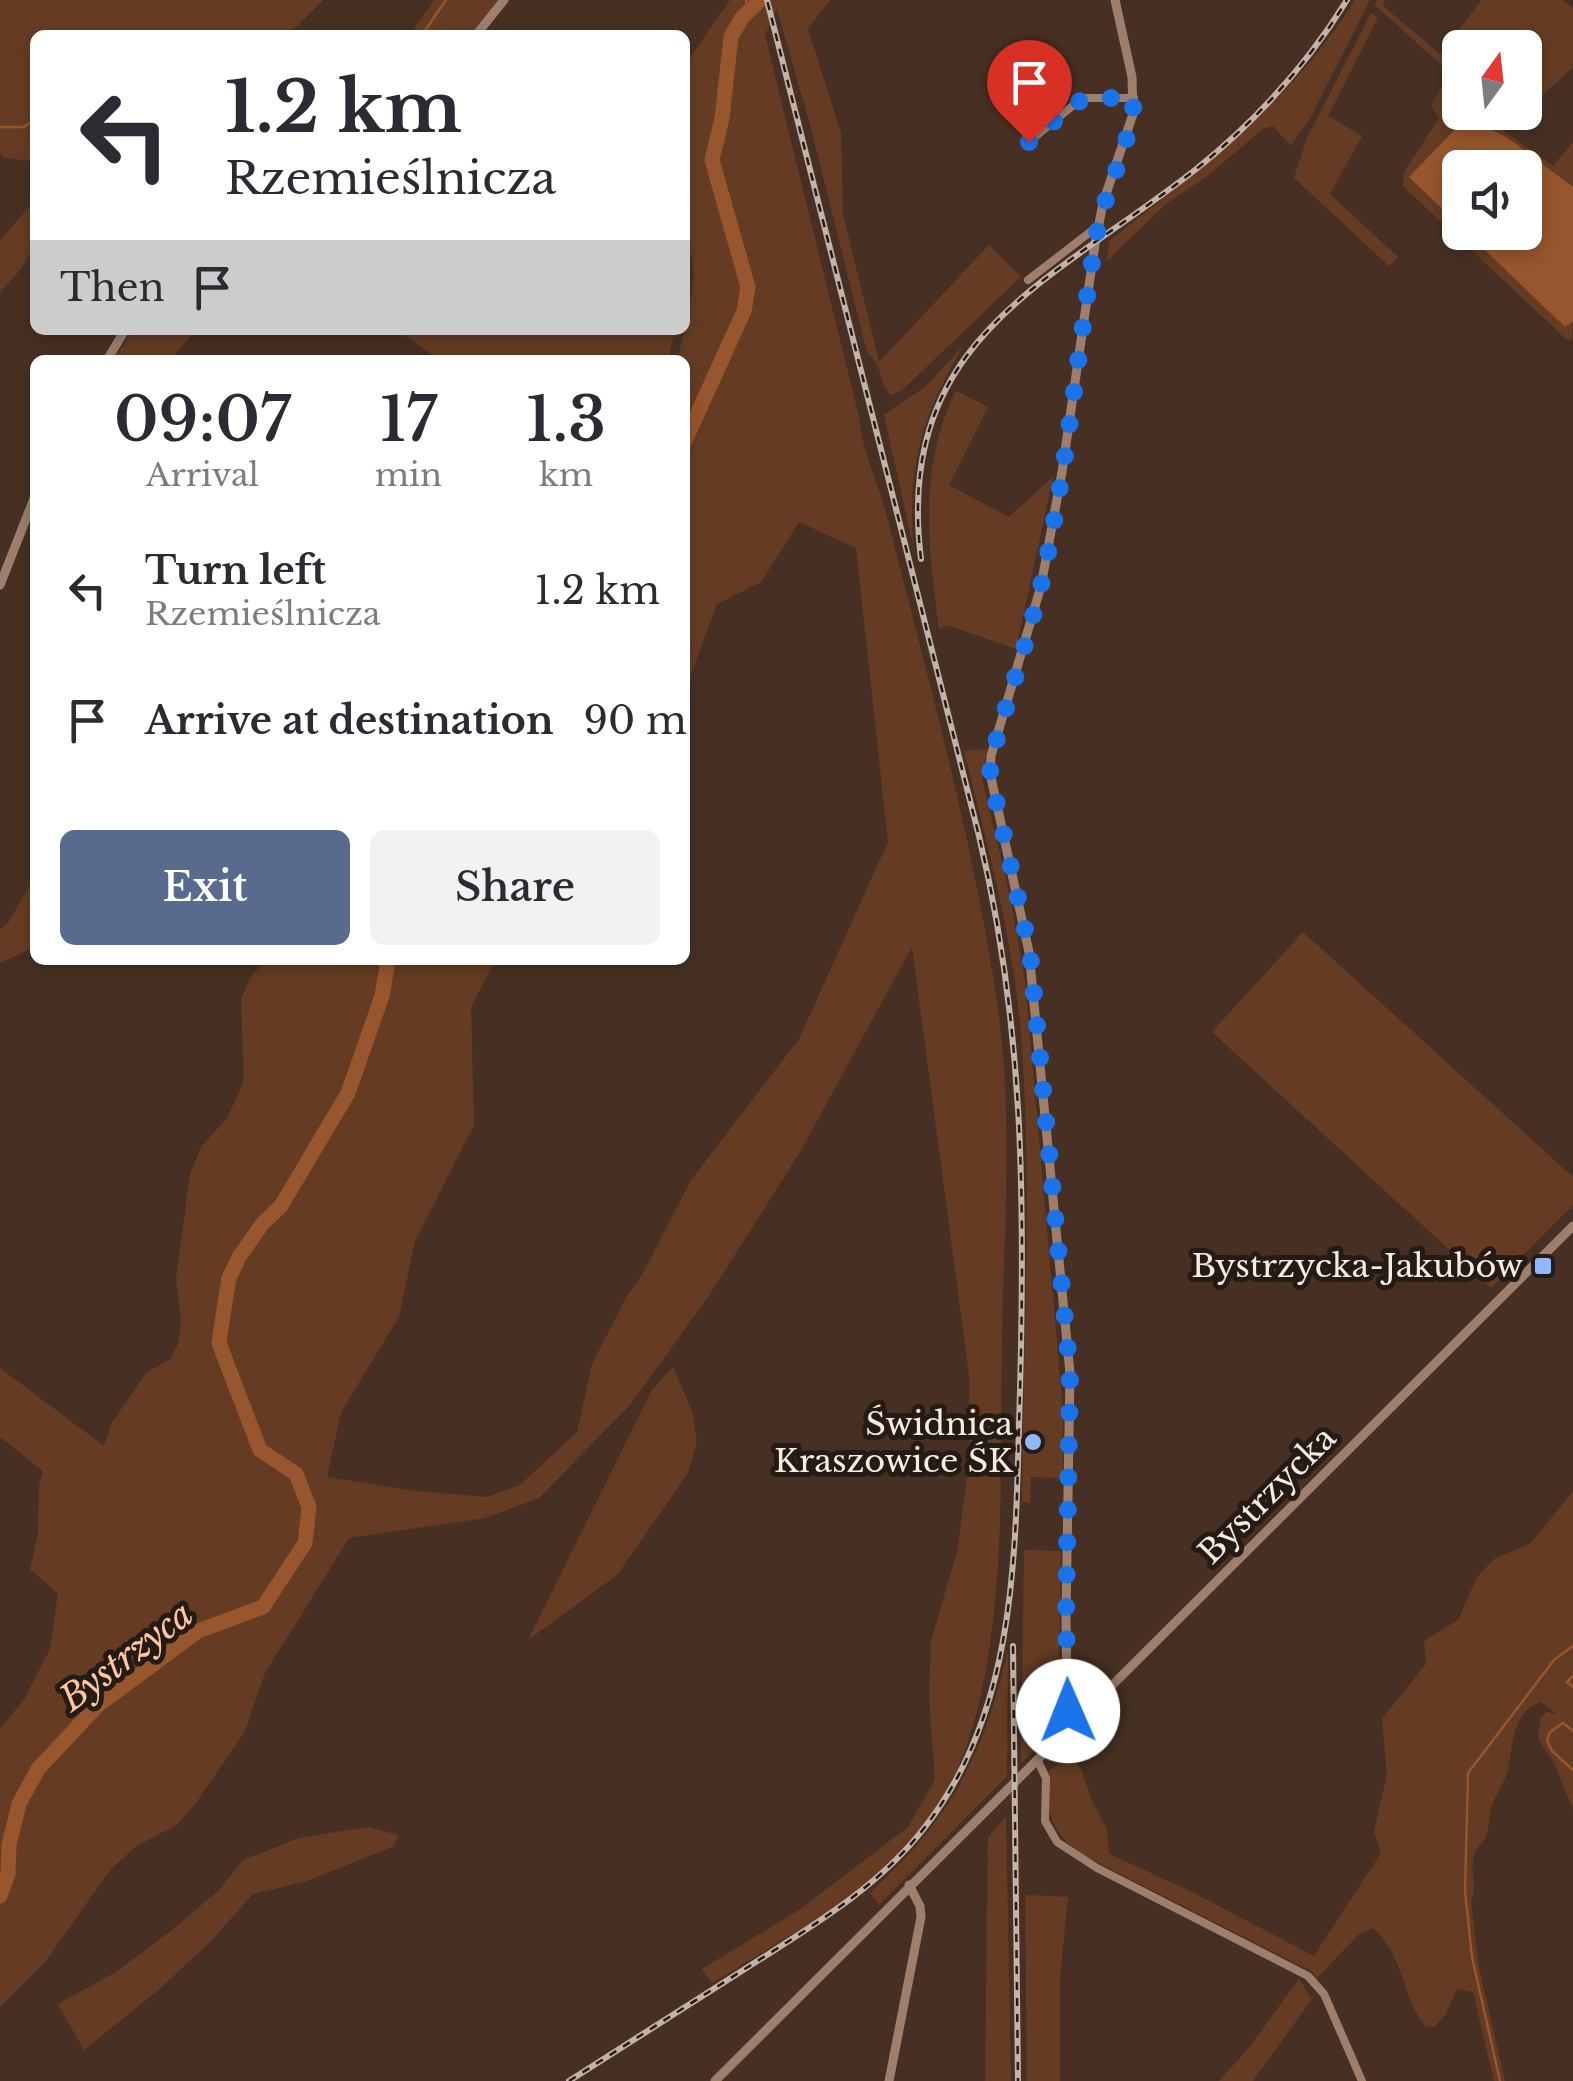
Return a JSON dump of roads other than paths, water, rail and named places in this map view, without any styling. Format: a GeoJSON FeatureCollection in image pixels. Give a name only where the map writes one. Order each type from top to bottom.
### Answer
{"type":"FeatureCollection","features":[{"type":"Feature","properties":{"kind":"street"},"geometry":{"type":"LineString","coordinates":[[480,30],[504,0]]}},
{"type":"Feature","properties":{"kind":"street"},"geometry":{"type":"LineString","coordinates":[[1077,1720],[1068,1711],[1066,1615],[1070,1372],[1030,952],[990,773],[1044,569],[1103,203],[1130,131],[1134,98],[1114,0]]}},
{"type":"Feature","properties":{"kind":"street"},"geometry":{"type":"LineString","coordinates":[[1029,142],[1086,98],[1134,98]]}},
{"type":"Feature","properties":{"kind":"street"},"geometry":{"type":"LineString","coordinates":[[1028,280],[1098,226]]}},
{"type":"Feature","properties":{"kind":"street"},"geometry":{"type":"LineString","coordinates":[[0,585],[30,509]]}},
{"type":"Feature","properties":{"kind":"street","name":"Bystrzycka"},"geometry":{"type":"LineString","coordinates":[[715,2081],[1571,1231]]}},
{"type":"Feature","properties":{"kind":"street"},"geometry":{"type":"LineString","coordinates":[[1036,1759],[1046,1778],[1045,1821],[1056,1842],[1097,1868],[1308,1976],[1324,1994],[1362,2081]]}},
{"type":"Feature","properties":{"kind":"street"},"geometry":{"type":"LineString","coordinates":[[890,2081],[921,1917],[920,1906],[909,1886]]}},
{"type":"Feature","properties":{"kind":"waterway"},"geometry":{"type":"LineString","coordinates":[[425,30],[446,0]]}},
{"type":"Feature","properties":{"kind":"waterway"},"geometry":{"type":"LineString","coordinates":[[746,0],[748,11]]}},
{"type":"Feature","properties":{"kind":"waterway","name":"Bystrzyca"},"geometry":{"type":"LineString","coordinates":[[690,430],[744,311],[748,287],[712,160],[722,118],[731,37],[741,19],[760,0]]}},
{"type":"Feature","properties":{"kind":"waterway"},"geometry":{"type":"LineString","coordinates":[[0,127],[24,127],[30,123]]}},
{"type":"Feature","properties":{"kind":"waterway","name":"Bystrzyca"},"geometry":{"type":"LineString","coordinates":[[0,1896],[8,1874],[9,1845],[19,1804],[38,1769],[97,1706],[198,1631],[263,1607],[305,1543],[309,1507],[296,1474],[260,1450],[219,1343],[229,1278],[263,1223],[281,1206],[348,1093],[382,996],[387,965]]}},
{"type":"Feature","properties":{"kind":"waterway"},"geometry":{"type":"LineString","coordinates":[[1500,2081],[1472,1957],[1465,1891],[1468,1773],[1554,1660],[1573,1646]]}},
{"type":"Feature","properties":{"kind":"waterway"},"geometry":{"type":"LineString","coordinates":[[1573,1676],[1567,1682],[1573,1687]]}},
{"type":"Feature","properties":{"kind":"waterway"},"geometry":{"type":"LineString","coordinates":[[1573,1731],[1563,1723],[1550,1732],[1547,1740],[1552,1751],[1573,1770]]}},
{"type":"Feature","properties":{"kind":"railway"},"geometry":{"type":"LineString","coordinates":[[569,2081],[820,1921],[907,1849],[956,1779],[980,1728],[1007,1619],[1013,1562],[1022,1251],[1018,1113],[1005,975],[979,836],[767,0]]}},
{"type":"Feature","properties":{"kind":"railway"},"geometry":{"type":"LineString","coordinates":[[921,559],[919,484],[932,421],[957,369],[993,325],[1037,285],[1195,170],[1238,132],[1297,70],[1347,0]]}},
{"type":"Feature","properties":{"kind":"railway"},"geometry":{"type":"LineString","coordinates":[[1013,1646],[1018,2081]]}},
{"type":"Feature","properties":{"kind":"place","name":"Bystrzycka-Jakubów"},"geometry":{"type":"Point","coordinates":[1543,1266]}},
{"type":"Feature","properties":{"kind":"place","name":"Świdnica Kraszowice ŚK"},"geometry":{"type":"Point","coordinates":[1033,1442]}}]}
